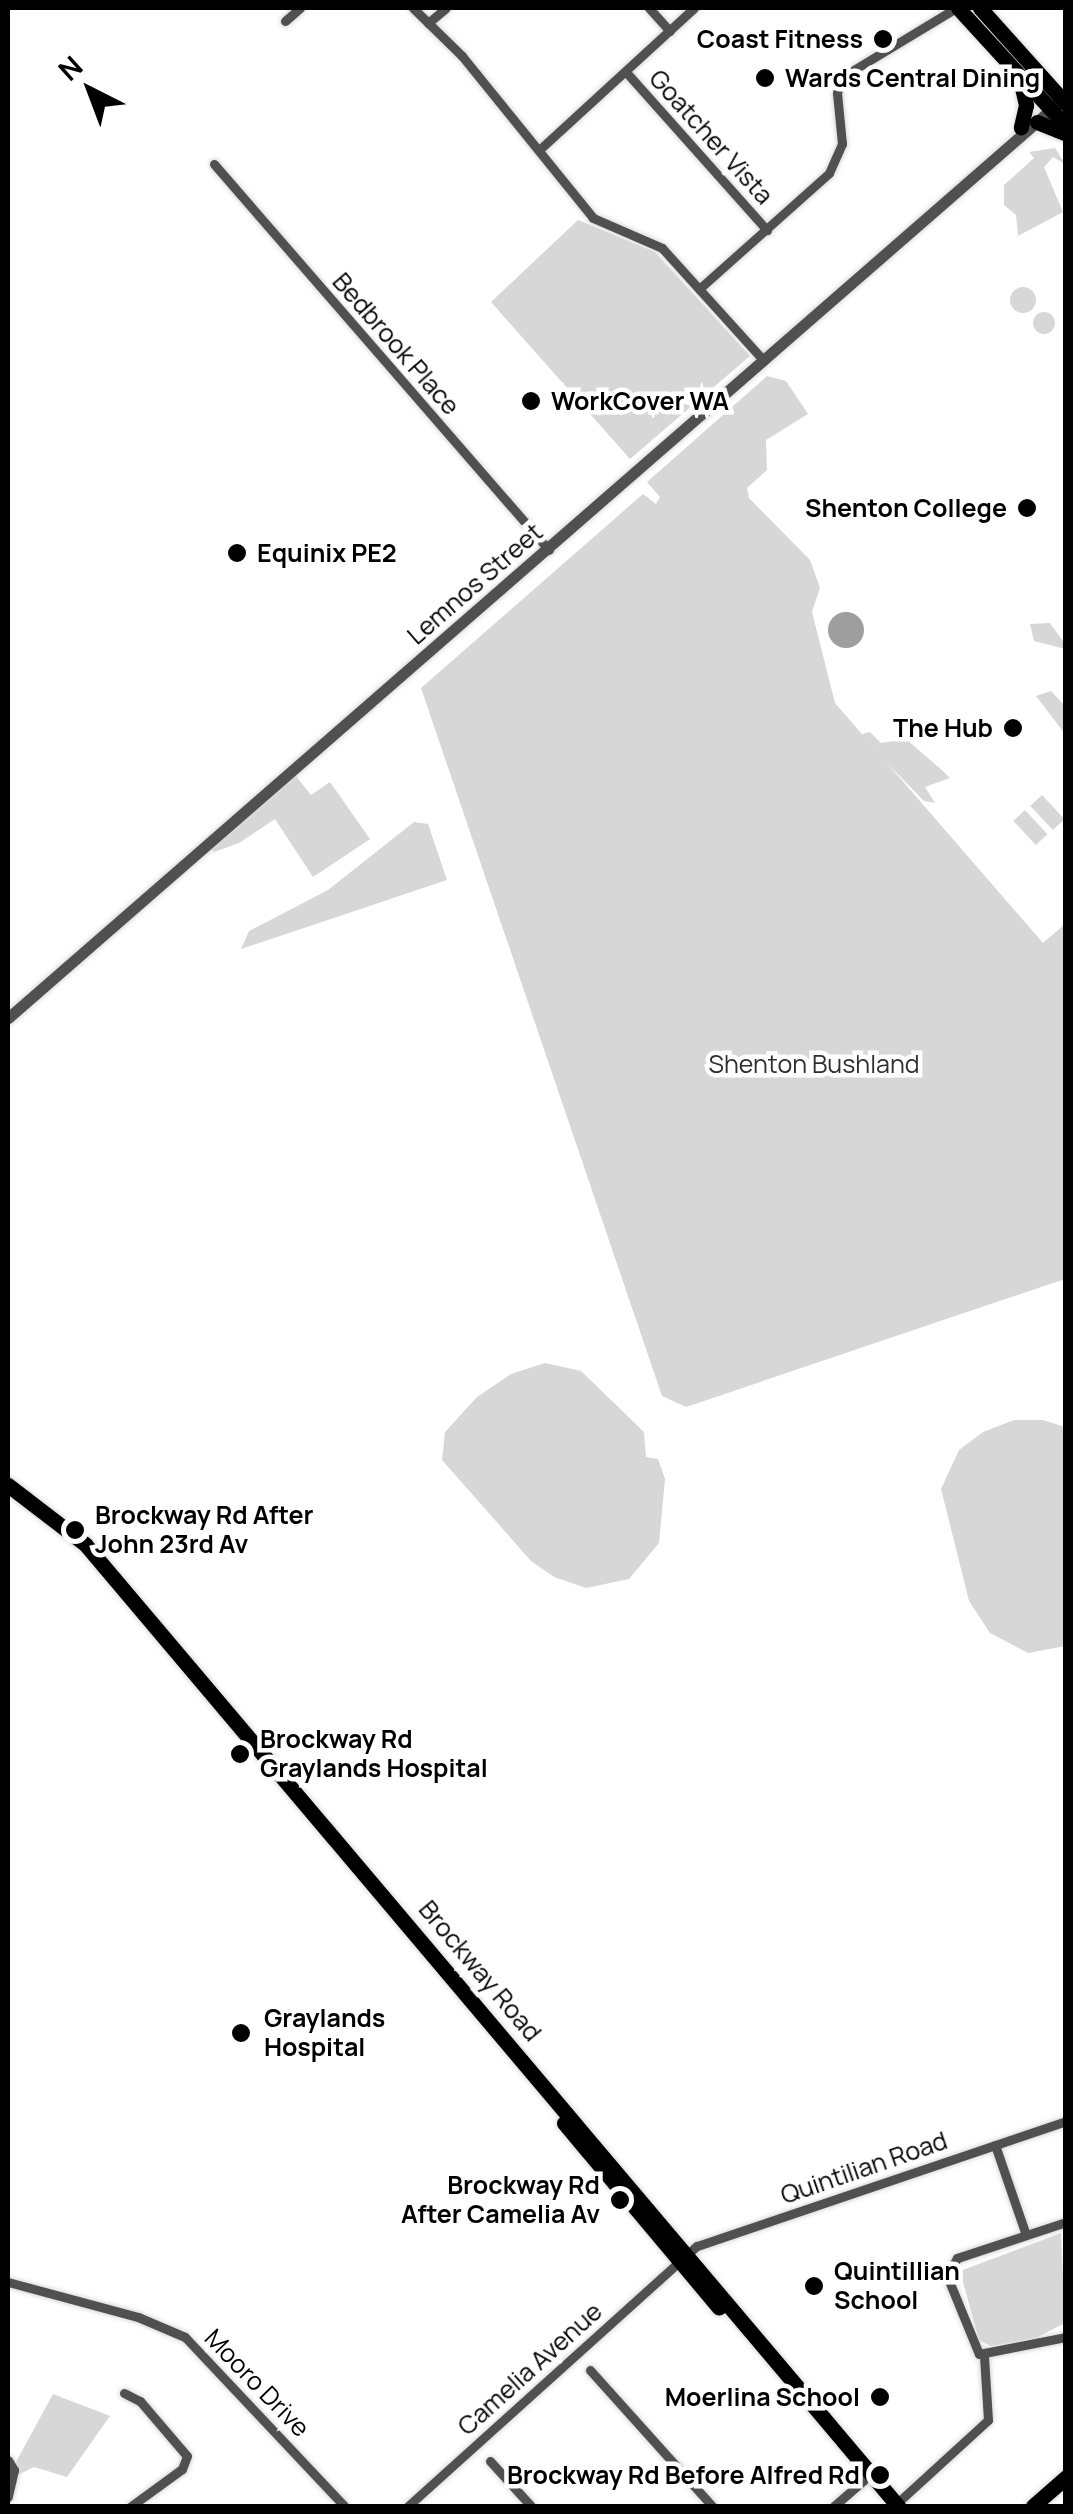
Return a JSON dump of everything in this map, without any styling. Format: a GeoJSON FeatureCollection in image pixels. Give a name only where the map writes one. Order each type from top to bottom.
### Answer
{"type":"FeatureCollection","features":[{"type":"Feature","properties":{"kind":"main road"},"geometry":{"type":"LineString","coordinates":[[957,8],[1018,76],[1056,102]]}},
{"type":"Feature","properties":{"kind":"main road"},"geometry":{"type":"LineString","coordinates":[[980,8],[1056,102],[1066,126]]}},
{"type":"Feature","properties":{"kind":"main road"},"geometry":{"type":"LineString","coordinates":[[1018,76],[1026,93],[1029,124],[1066,134]]}},
{"type":"Feature","properties":{"kind":"main road","name":"Brockway Road"},"geometry":{"type":"LineString","coordinates":[[8,1485],[85,1544],[893,2506]]}},
{"type":"Feature","properties":{"kind":"main road","name":"Brockway Road"},"geometry":{"type":"LineString","coordinates":[[8,1496],[90,1560],[683,2257]]}},
{"type":"Feature","properties":{"kind":"main road"},"geometry":{"type":"LineString","coordinates":[[1033,2506],[1066,2477]]}},
{"type":"Feature","properties":{"kind":"main road"},"geometry":{"type":"LineString","coordinates":[[1044,2506],[1066,2488]]}},
{"type":"Feature","properties":{"kind":"street"},"geometry":{"type":"LineString","coordinates":[[285,21],[300,8]]}},
{"type":"Feature","properties":{"kind":"street"},"geometry":{"type":"LineString","coordinates":[[413,8],[596,220],[662,248],[764,361]]}},
{"type":"Feature","properties":{"kind":"street"},"geometry":{"type":"LineString","coordinates":[[428,23],[446,8]]}},
{"type":"Feature","properties":{"kind":"street"},"geometry":{"type":"LineString","coordinates":[[649,8],[670,31]]}},
{"type":"Feature","properties":{"kind":"street"},"geometry":{"type":"LineString","coordinates":[[538,150],[694,8]]}},
{"type":"Feature","properties":{"kind":"street"},"geometry":{"type":"LineString","coordinates":[[699,289],[828,173],[842,144],[839,81],[957,8]]}},
{"type":"Feature","properties":{"kind":"street","name":"Goatcher Vista"},"geometry":{"type":"LineString","coordinates":[[626,72],[767,230]]}},
{"type":"Feature","properties":{"kind":"street","name":"Lemnos Street"},"geometry":{"type":"LineString","coordinates":[[8,1018],[150,888],[549,550],[1056,102]]}},
{"type":"Feature","properties":{"kind":"street","name":"Bedbrook Place"},"geometry":{"type":"LineString","coordinates":[[214,164],[549,550]]}},
{"type":"Feature","properties":{"kind":"street","name":"Quintilian Road"},"geometry":{"type":"LineString","coordinates":[[683,2257],[1066,2121]]}},
{"type":"Feature","properties":{"kind":"street"},"geometry":{"type":"LineString","coordinates":[[996,2145],[1026,2235]]}},
{"type":"Feature","properties":{"kind":"street"},"geometry":{"type":"LineString","coordinates":[[893,2506],[988,2420],[984,2356],[970,2342],[949,2266],[1066,2222]]}},
{"type":"Feature","properties":{"kind":"street","name":"Camelia Avenue"},"geometry":{"type":"LineString","coordinates":[[408,2506],[683,2257]]}},
{"type":"Feature","properties":{"kind":"street","name":"Mooro Drive"},"geometry":{"type":"LineString","coordinates":[[8,2282],[138,2316],[194,2343],[344,2506]]}},
{"type":"Feature","properties":{"kind":"street"},"geometry":{"type":"LineString","coordinates":[[984,2356],[1065,2341]]}},
{"type":"Feature","properties":{"kind":"street"},"geometry":{"type":"LineString","coordinates":[[590,2370],[712,2506]]}},
{"type":"Feature","properties":{"kind":"street"},"geometry":{"type":"LineString","coordinates":[[124,2393],[140,2400],[187,2456],[182,2469],[132,2506]]}},
{"type":"Feature","properties":{"kind":"street"},"geometry":{"type":"LineString","coordinates":[[8,2460],[14,2470],[8,2497]]}},
{"type":"Feature","properties":{"kind":"street"},"geometry":{"type":"LineString","coordinates":[[490,2461],[531,2506]]}},
{"type":"Feature","properties":{"kind":"street"},"geometry":{"type":"LineString","coordinates":[[834,2506],[868,2477]]}},
{"type":"Feature","properties":{"kind":"green space"},"geometry":{"type":"Polygon","coordinates":[[[1055,148],[1065,164],[1053,157],[1044,167],[1063,212],[1018,236],[1016,215],[1004,205],[1004,185],[1034,158],[1029,152],[1055,148]]]}},
{"type":"Feature","properties":{"kind":"green space"},"geometry":{"type":"Polygon","coordinates":[[[578,220],[655,252],[750,356],[630,459],[491,302],[578,220]]]}},
{"type":"Feature","properties":{"kind":"green space"},"geometry":{"type":"Polygon","coordinates":[[[1023,287],[1032,291],[1036,300],[1032,309],[1023,313],[1014,309],[1010,300],[1014,291],[1023,287]]]}},
{"type":"Feature","properties":{"kind":"green space"},"geometry":{"type":"Polygon","coordinates":[[[1044,312],[1052,315],[1052,331],[1044,334],[1036,331],[1033,323],[1036,315],[1044,312]]]}},
{"type":"Feature","properties":{"kind":"green space","name":"Shenton Bushland"},"geometry":{"type":"Polygon","coordinates":[[[767,376],[786,381],[808,414],[766,440],[767,470],[747,488],[749,498],[810,560],[820,588],[812,612],[835,703],[1043,943],[1065,924],[1065,1279],[686,1407],[662,1396],[421,688],[643,494],[656,504],[660,497],[647,482],[767,376]]]}},
{"type":"Feature","properties":{"kind":"green space"},"geometry":{"type":"Polygon","coordinates":[[[1050,623],[1065,649],[1034,641],[1030,624],[1050,623]]]}},
{"type":"Feature","properties":{"kind":"green space"},"geometry":{"type":"Polygon","coordinates":[[[1051,691],[1065,706],[1065,734],[1036,696],[1051,691]]]}},
{"type":"Feature","properties":{"kind":"green space"},"geometry":{"type":"Polygon","coordinates":[[[870,732],[881,743],[906,739],[950,778],[925,787],[935,803],[924,801],[883,759],[862,734],[870,732]]]}},
{"type":"Feature","properties":{"kind":"green space"},"geometry":{"type":"Polygon","coordinates":[[[295,775],[311,795],[330,782],[370,839],[313,877],[275,819],[239,843],[214,852],[209,847],[295,775]]]}},
{"type":"Feature","properties":{"kind":"green space"},"geometry":{"type":"Polygon","coordinates":[[[1042,795],[1065,819],[1053,830],[1030,806],[1042,795]]]}},
{"type":"Feature","properties":{"kind":"green space"},"geometry":{"type":"Polygon","coordinates":[[[1025,810],[1048,834],[1036,845],[1013,821],[1025,810]]]}},
{"type":"Feature","properties":{"kind":"green space"},"geometry":{"type":"Polygon","coordinates":[[[414,822],[428,824],[447,880],[241,949],[249,931],[328,890],[414,822]]]}},
{"type":"Feature","properties":{"kind":"green space"},"geometry":{"type":"Polygon","coordinates":[[[545,1363],[581,1371],[644,1432],[646,1457],[658,1459],[665,1479],[659,1543],[629,1579],[586,1588],[554,1577],[531,1561],[442,1460],[445,1432],[477,1397],[511,1374],[545,1363]]]}},
{"type":"Feature","properties":{"kind":"green space"},"geometry":{"type":"Polygon","coordinates":[[[1014,1420],[1043,1420],[1065,1427],[1065,1646],[1028,1653],[990,1633],[969,1601],[941,1489],[959,1450],[983,1432],[1014,1420]]]}},
{"type":"Feature","properties":{"kind":"green space"},"geometry":{"type":"Polygon","coordinates":[[[1061,2233],[1065,2323],[1036,2338],[991,2346],[979,2340],[960,2271],[1061,2233]]]}},
{"type":"Feature","properties":{"kind":"green space"},"geometry":{"type":"Polygon","coordinates":[[[53,2394],[110,2416],[67,2477],[34,2467],[18,2475],[16,2462],[53,2394]]]}},
{"type":"Feature","properties":{"kind":"shaded area"},"geometry":{"type":"Polygon","coordinates":[[[846,612],[859,617],[864,630],[859,643],[846,648],[833,643],[828,630],[833,617],[846,612]]]}},
{"type":"Feature","properties":{"kind":"place","name":"Coast Fitness"},"geometry":{"type":"Point","coordinates":[883,39]}},
{"type":"Feature","properties":{"kind":"place","name":"Wards Central Dining"},"geometry":{"type":"Point","coordinates":[765,78]}},
{"type":"Feature","properties":{"kind":"place","name":"WorkCover WA"},"geometry":{"type":"Point","coordinates":[531,401]}},
{"type":"Feature","properties":{"kind":"place","name":"Shenton College"},"geometry":{"type":"Point","coordinates":[1027,508]}},
{"type":"Feature","properties":{"kind":"place","name":"Equinix PE2"},"geometry":{"type":"Point","coordinates":[237,553]}},
{"type":"Feature","properties":{"kind":"place","name":"The Hub"},"geometry":{"type":"Point","coordinates":[1013,728]}},
{"type":"Feature","properties":{"kind":"place","name":"Brockway Rd After John 23rd Av"},"geometry":{"type":"Point","coordinates":[75,1530]}},
{"type":"Feature","properties":{"kind":"place","name":"Brockway Rd Graylands Hospital"},"geometry":{"type":"Point","coordinates":[240,1754]}},
{"type":"Feature","properties":{"kind":"place","name":"Graylands Hospital"},"geometry":{"type":"Point","coordinates":[241,2033]}},
{"type":"Feature","properties":{"kind":"place","name":"Brockway Rd After Camelia Av"},"geometry":{"type":"Point","coordinates":[620,2200]}},
{"type":"Feature","properties":{"kind":"place","name":"Quintillian School"},"geometry":{"type":"Point","coordinates":[814,2286]}},
{"type":"Feature","properties":{"kind":"place","name":"Moerlina School"},"geometry":{"type":"Point","coordinates":[880,2397]}},
{"type":"Feature","properties":{"kind":"place","name":"Brockway Rd Before Alfred Rd"},"geometry":{"type":"Point","coordinates":[880,2475]}}]}
